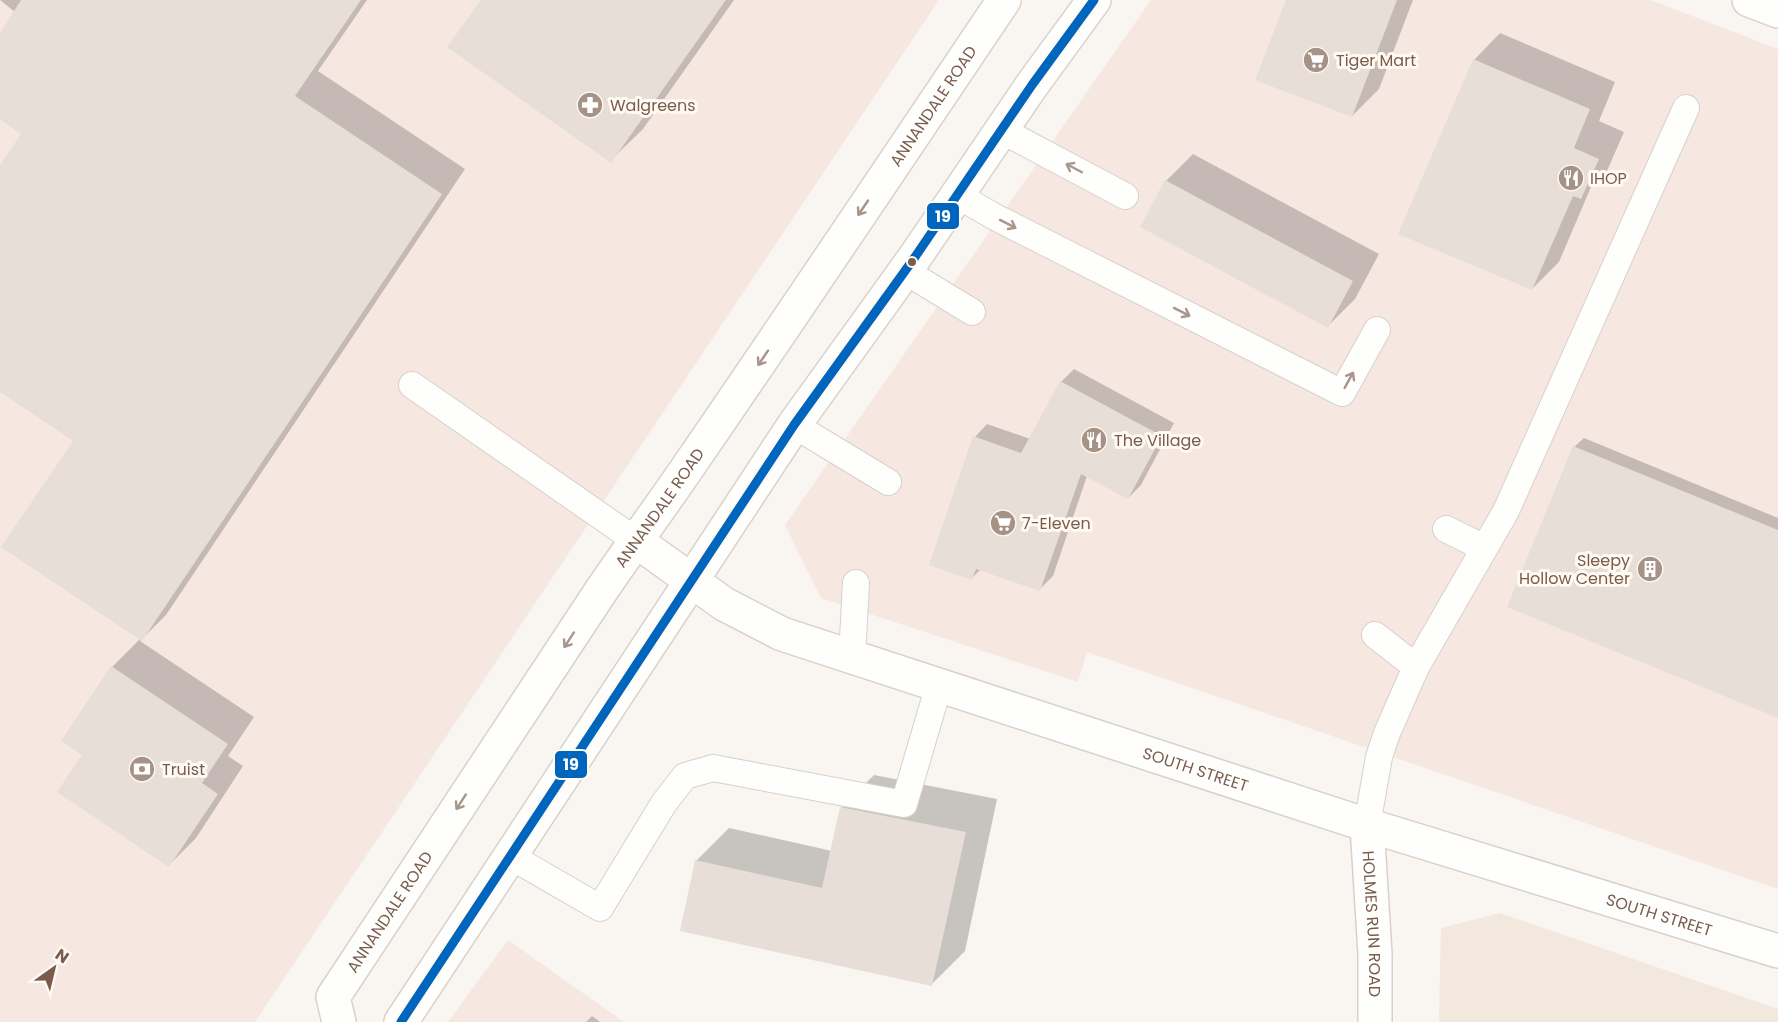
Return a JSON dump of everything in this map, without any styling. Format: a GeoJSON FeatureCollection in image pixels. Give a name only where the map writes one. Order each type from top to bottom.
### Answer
{"type":"FeatureCollection","features":[{"type":"Feature","properties":{"kind":"main road","name":"ANNANDALE ROAD"},"geometry":{"type":"LineString","coordinates":[[339,1022],[333,997],[635,540],[682,477],[1004,0]]}},
{"type":"Feature","properties":{"kind":"main road"},"geometry":{"type":"LineString","coordinates":[[401,1022],[794,426],[1094,0]]}},
{"type":"Feature","properties":{"kind":"main road"},"geometry":{"type":"LineString","coordinates":[[1749,0],[1778,11]]}},
{"type":"Feature","properties":{"kind":"main road","name":"SOUTH STREET"},"geometry":{"type":"LineString","coordinates":[[635,540],[724,604],[782,634],[1367,825],[1778,951]]}},
{"type":"Feature","properties":{"kind":"main road","name":"HOLMES RUN ROAD"},"geometry":{"type":"LineString","coordinates":[[1367,825],[1375,954],[1375,1022]]}},
{"type":"Feature","properties":{"kind":"lane"},"geometry":{"type":"LineString","coordinates":[[1367,825],[1379,757],[1416,667],[1506,511],[1686,108]]}},
{"type":"Feature","properties":{"kind":"lane"},"geometry":{"type":"LineString","coordinates":[[1001,130],[1125,196]]}},
{"type":"Feature","properties":{"kind":"lane"},"geometry":{"type":"LineString","coordinates":[[957,195],[995,217],[1342,393],[1377,330]]}},
{"type":"Feature","properties":{"kind":"lane"},"geometry":{"type":"LineString","coordinates":[[904,271],[972,312]]}},
{"type":"Feature","properties":{"kind":"lane"},"geometry":{"type":"LineString","coordinates":[[412,385],[635,540]]}},
{"type":"Feature","properties":{"kind":"lane"},"geometry":{"type":"LineString","coordinates":[[794,426],[888,482]]}},
{"type":"Feature","properties":{"kind":"lane"},"geometry":{"type":"LineString","coordinates":[[1446,529],[1484,548]]}},
{"type":"Feature","properties":{"kind":"lane"},"geometry":{"type":"LineString","coordinates":[[852,657],[856,583]]}},
{"type":"Feature","properties":{"kind":"lane"},"geometry":{"type":"LineString","coordinates":[[1375,635],[1416,667]]}},
{"type":"Feature","properties":{"kind":"lane"},"geometry":{"type":"LineString","coordinates":[[510,856],[600,908],[664,803],[685,776],[713,768],[904,804],[939,685]]}},
{"type":"Feature","properties":{"kind":"shaded area"},"geometry":{"type":"Polygon","coordinates":[[[0,0],[939,0],[255,1022],[0,1022],[0,0]]]}},
{"type":"Feature","properties":{"kind":"shaded area"},"geometry":{"type":"Polygon","coordinates":[[[1151,0],[1651,0],[1778,49],[1778,889],[1087,652],[1078,682],[821,598],[785,525],[1151,0]]]}},
{"type":"Feature","properties":{"kind":"shaded area"},"geometry":{"type":"Polygon","coordinates":[[[1500,913],[1778,1009],[1778,1022],[1439,1022],[1441,928],[1500,913]]]}},
{"type":"Feature","properties":{"kind":"shaded area"},"geometry":{"type":"Polygon","coordinates":[[[508,940],[624,1022],[448,1022],[508,940]]]}},
{"type":"Feature","properties":{"kind":"building"},"geometry":{"type":"Polygon","coordinates":[[[21,0],[361,0],[295,96],[442,194],[142,641],[1,547],[73,441],[0,392],[0,165],[21,134],[0,119],[0,33],[21,0]]]}},
{"type":"Feature","properties":{"kind":"building","name":"Walgreens"},"geometry":{"type":"Polygon","coordinates":[[[481,0],[726,0],[611,163],[447,47],[481,0]]]}},
{"type":"Feature","properties":{"kind":"building"},"geometry":{"type":"Polygon","coordinates":[[[1286,0],[1397,0],[1352,117],[1255,80],[1286,0]]]}},
{"type":"Feature","properties":{"kind":"building"},"geometry":{"type":"Polygon","coordinates":[[[1473,59],[1590,109],[1574,148],[1599,159],[1581,199],[1573,196],[1532,290],[1398,234],[1473,59]]]}},
{"type":"Feature","properties":{"kind":"building"},"geometry":{"type":"Polygon","coordinates":[[[1165,180],[1353,281],[1328,328],[1140,227],[1165,180]]]}},
{"type":"Feature","properties":{"kind":"building","name":"7-Eleven"},"geometry":{"type":"Polygon","coordinates":[[[1060,381],[1162,436],[1128,499],[1081,474],[1040,591],[976,569],[972,580],[929,565],[973,436],[1021,453],[1060,381]]]}},
{"type":"Feature","properties":{"kind":"building","name":"Sleepy Hollow Center"},"geometry":{"type":"Polygon","coordinates":[[[1573,446],[1778,530],[1778,718],[1507,607],[1573,446]]]}},
{"type":"Feature","properties":{"kind":"building","name":"Truist"},"geometry":{"type":"Polygon","coordinates":[[[111,666],[228,744],[202,783],[218,794],[169,867],[57,792],[82,755],[61,741],[111,666]]]}},
{"type":"Feature","properties":{"kind":"building"},"geometry":{"type":"Polygon","coordinates":[[[840,807],[966,832],[932,986],[680,931],[695,860],[822,888],[840,807]]]}},
{"type":"Feature","properties":{"kind":"transit line","name":"19"},"geometry":{"type":"LineString","coordinates":[[401,1022],[794,425],[915,257],[1032,85],[1094,0]]}},
{"type":"Feature","properties":{"kind":"place","name":"Tiger Mart"},"geometry":{"type":"Point","coordinates":[1316,60]}},
{"type":"Feature","properties":{"kind":"place","name":"Walgreens"},"geometry":{"type":"Point","coordinates":[590,105]}},
{"type":"Feature","properties":{"kind":"place","name":"IHOP"},"geometry":{"type":"Point","coordinates":[1571,178]}},
{"type":"Feature","properties":{"kind":"place","name":"The Village"},"geometry":{"type":"Point","coordinates":[1094,440]}},
{"type":"Feature","properties":{"kind":"place","name":"7-Eleven"},"geometry":{"type":"Point","coordinates":[1003,523]}},
{"type":"Feature","properties":{"kind":"place","name":"Sleepy Hollow Center"},"geometry":{"type":"Point","coordinates":[1650,569]}},
{"type":"Feature","properties":{"kind":"place","name":"Truist"},"geometry":{"type":"Point","coordinates":[142,769]}}]}
